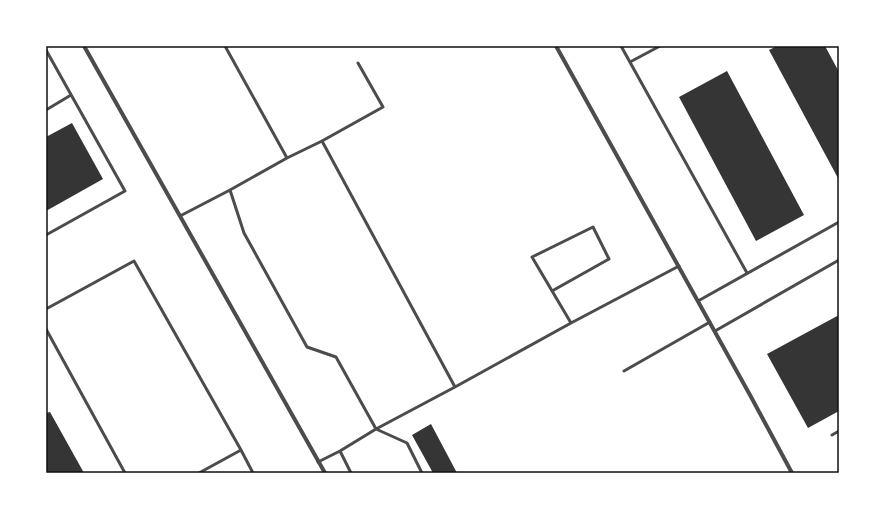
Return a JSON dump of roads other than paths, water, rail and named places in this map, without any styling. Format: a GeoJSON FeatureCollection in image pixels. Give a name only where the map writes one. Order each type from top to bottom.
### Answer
{"type":"FeatureCollection","features":[{"type":"Feature","properties":{"kind":"street"},"geometry":{"type":"LineString","coordinates":[[84,46],[325,473]]}},
{"type":"Feature","properties":{"kind":"street"},"geometry":{"type":"LineString","coordinates":[[556,46],[698,300],[792,473]]}},
{"type":"Feature","properties":{"kind":"lane"},"geometry":{"type":"LineString","coordinates":[[225,46],[286,158]]}},
{"type":"Feature","properties":{"kind":"lane"},"geometry":{"type":"LineString","coordinates":[[621,46],[747,273]]}},
{"type":"Feature","properties":{"kind":"lane"},"geometry":{"type":"LineString","coordinates":[[630,62],[660,46]]}},
{"type":"Feature","properties":{"kind":"lane"},"geometry":{"type":"LineString","coordinates":[[46,50],[125,191],[46,235]]}},
{"type":"Feature","properties":{"kind":"lane"},"geometry":{"type":"LineString","coordinates":[[180,216],[383,107],[358,63]]}},
{"type":"Feature","properties":{"kind":"lane"},"geometry":{"type":"LineString","coordinates":[[46,110],[71,96]]}},
{"type":"Feature","properties":{"kind":"lane"},"geometry":{"type":"LineString","coordinates":[[322,141],[455,387]]}},
{"type":"Feature","properties":{"kind":"lane"},"geometry":{"type":"LineString","coordinates":[[230,190],[244,233],[307,347],[336,357],[376,429],[408,444],[422,473]]}},
{"type":"Feature","properties":{"kind":"lane"},"geometry":{"type":"LineString","coordinates":[[698,300],[839,222]]}},
{"type":"Feature","properties":{"kind":"lane"},"geometry":{"type":"LineString","coordinates":[[552,291],[609,259],[593,227],[532,257],[570,323]]}},
{"type":"Feature","properties":{"kind":"lane"},"geometry":{"type":"LineString","coordinates":[[715,331],[839,260]]}},
{"type":"Feature","properties":{"kind":"lane"},"geometry":{"type":"LineString","coordinates":[[46,310],[134,261],[241,450],[252,473]]}},
{"type":"Feature","properties":{"kind":"lane"},"geometry":{"type":"LineString","coordinates":[[318,462],[570,323],[679,266]]}},
{"type":"Feature","properties":{"kind":"lane"},"geometry":{"type":"LineString","coordinates":[[624,371],[710,322]]}},
{"type":"Feature","properties":{"kind":"lane"},"geometry":{"type":"LineString","coordinates":[[46,329],[125,473]]}},
{"type":"Feature","properties":{"kind":"lane"},"geometry":{"type":"LineString","coordinates":[[832,435],[839,431]]}},
{"type":"Feature","properties":{"kind":"lane"},"geometry":{"type":"LineString","coordinates":[[199,473],[241,450]]}},
{"type":"Feature","properties":{"kind":"lane"},"geometry":{"type":"LineString","coordinates":[[340,451],[351,473]]}}]}
